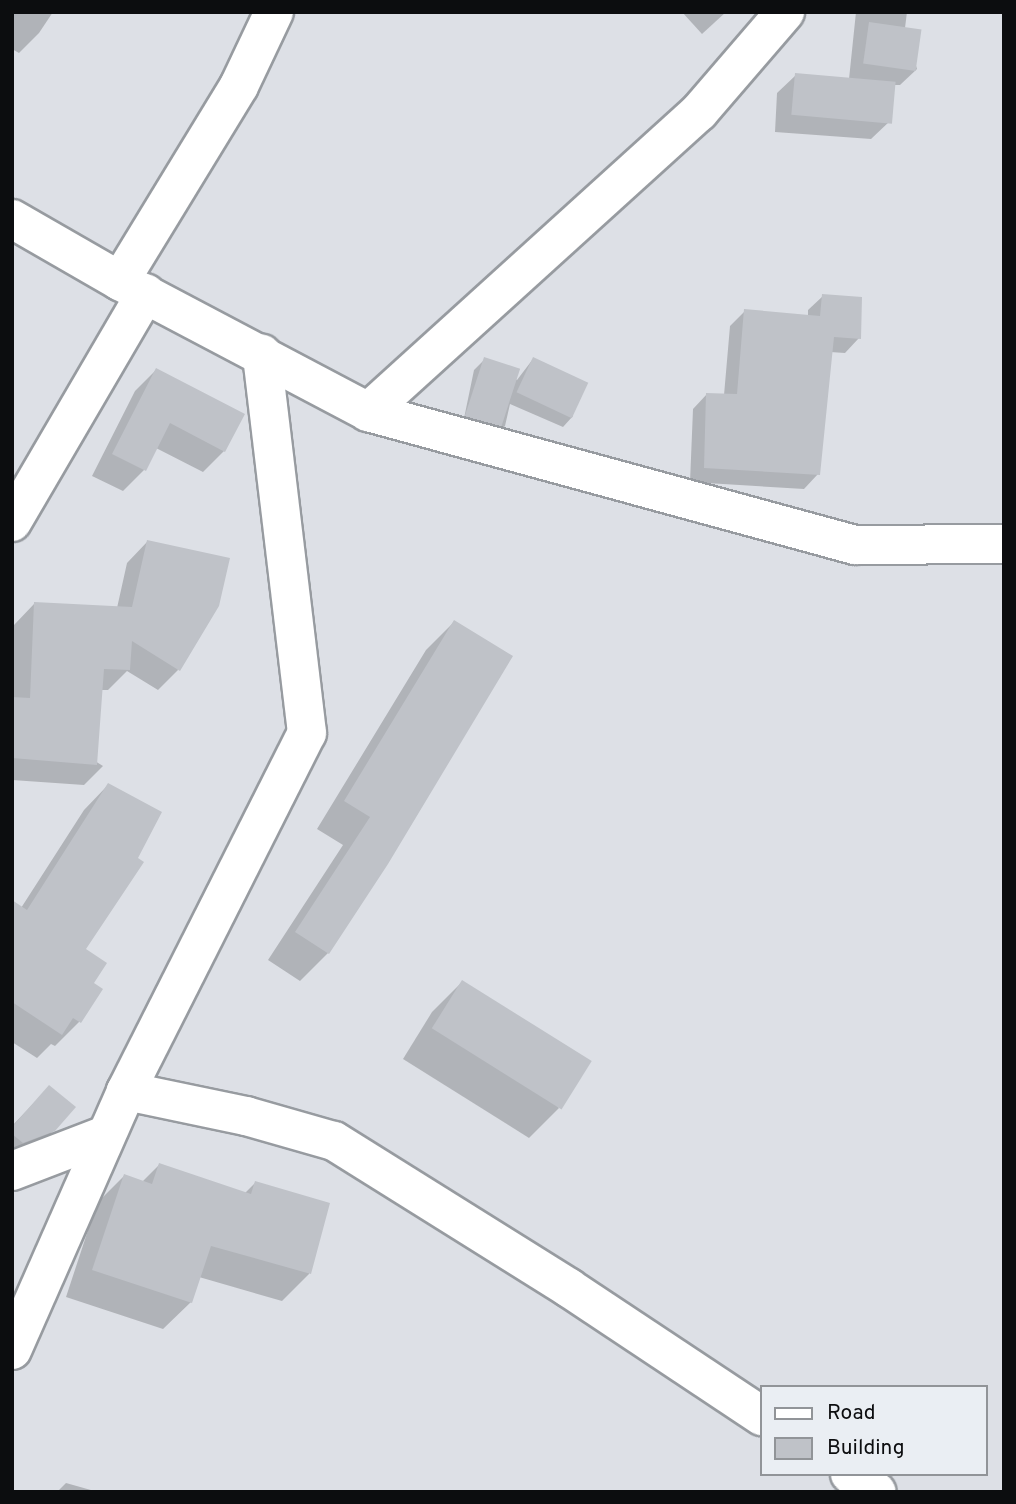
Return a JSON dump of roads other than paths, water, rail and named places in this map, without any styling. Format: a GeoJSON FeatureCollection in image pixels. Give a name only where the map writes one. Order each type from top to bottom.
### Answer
{"type":"FeatureCollection","features":[{"type":"Feature","properties":{"kind":"street"},"geometry":{"type":"LineString","coordinates":[[12,523],[239,86],[274,12]]}},
{"type":"Feature","properties":{"kind":"street"},"geometry":{"type":"LineString","coordinates":[[368,412],[699,112],[785,12]]}},
{"type":"Feature","properties":{"kind":"street"},"geometry":{"type":"LineString","coordinates":[[12,219],[133,287],[368,412],[855,545],[1004,544]]}},
{"type":"Feature","properties":{"kind":"street"},"geometry":{"type":"LineString","coordinates":[[12,1350],[126,1091],[307,733],[262,354]]}},
{"type":"Feature","properties":{"kind":"street"},"geometry":{"type":"LineString","coordinates":[[126,1091],[246,1116],[334,1141],[569,1288],[760,1415]]}},
{"type":"Feature","properties":{"kind":"street"},"geometry":{"type":"LineString","coordinates":[[12,1171],[106,1135]]}},
{"type":"Feature","properties":{"kind":"street"},"geometry":{"type":"LineString","coordinates":[[853,1476],[877,1492]]}}]}
